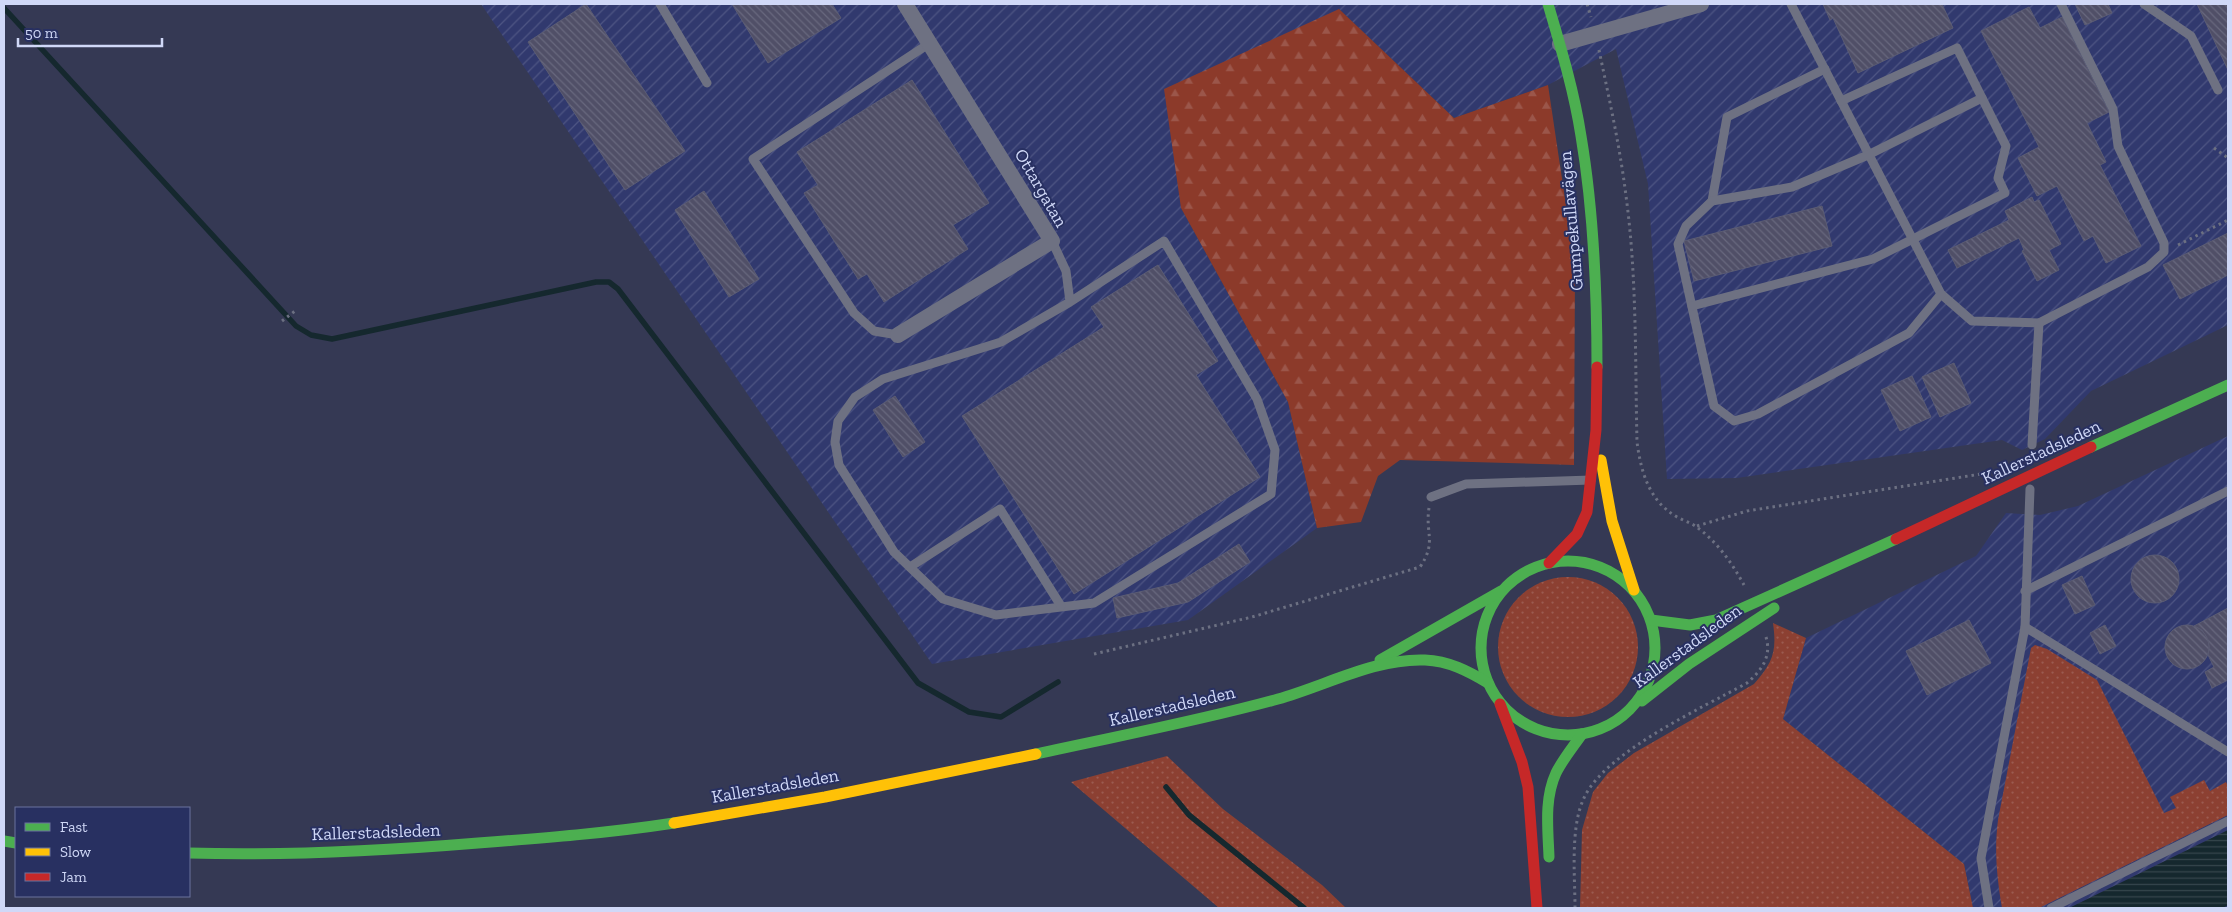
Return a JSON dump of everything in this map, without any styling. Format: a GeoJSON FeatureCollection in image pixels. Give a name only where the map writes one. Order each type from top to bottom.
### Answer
{"type":"FeatureCollection","features":[{"type":"Feature","properties":{"kind":"main road","name":"Gumpekullavägen"},"geometry":{"type":"LineString","coordinates":[[1548,4],[1560,44],[1584,152],[1592,220],[1596,282],[1597,438],[1588,508],[1584,524],[1549,563]]}},
{"type":"Feature","properties":{"kind":"main road","name":"Kallerstadsleden"},"geometry":{"type":"LineString","coordinates":[[1651,620],[1690,625],[1716,620],[1869,552],[2228,385]]}},
{"type":"Feature","properties":{"kind":"main road","name":"Gumpekullavägen"},"geometry":{"type":"LineString","coordinates":[[1597,438],[1612,521],[1634,590]]}},
{"type":"Feature","properties":{"kind":"main road","name":"Kallerstadsleden"},"geometry":{"type":"LineString","coordinates":[[1630,710],[1689,664],[1752,620],[1869,552]]}},
{"type":"Feature","properties":{"kind":"main road"},"geometry":{"type":"LineString","coordinates":[[1500,703],[1516,718],[1536,730],[1566,736],[1582,734],[1608,726],[1630,710],[1648,683],[1656,652],[1651,620],[1644,604],[1634,590],[1616,575],[1595,565],[1572,561],[1549,563],[1523,573],[1502,591],[1489,612],[1482,635],[1481,659],[1488,683],[1500,703],[1522,762],[1528,787],[1536,908]]}},
{"type":"Feature","properties":{"kind":"main road","name":"Kallerstadsleden"},"geometry":{"type":"LineString","coordinates":[[1357,673],[1502,591]]}},
{"type":"Feature","properties":{"kind":"main road","name":"Kallerstadsleden"},"geometry":{"type":"LineString","coordinates":[[190,853],[399,850],[592,835],[758,808],[1102,739],[1231,711],[1304,691],[1357,673],[1412,660],[1441,661],[1465,669],[1488,683]]}},
{"type":"Feature","properties":{"kind":"main road"},"geometry":{"type":"LineString","coordinates":[[1549,864],[1548,826],[1552,784],[1557,771],[1582,734]]}},
{"type":"Feature","properties":{"kind":"street","name":"Ottargatan"},"geometry":{"type":"LineString","coordinates":[[898,335],[1052,241],[905,4]]}},
{"type":"Feature","properties":{"kind":"street"},"geometry":{"type":"LineString","coordinates":[[1560,44],[1701,4]]}},
{"type":"Feature","properties":{"kind":"lane"},"geometry":{"type":"LineString","coordinates":[[660,4],[708,83]]}},
{"type":"Feature","properties":{"kind":"lane"},"geometry":{"type":"LineString","coordinates":[[1791,4],[1941,294],[1972,321],[2038,323],[2148,267],[2164,252],[2164,244],[2118,146],[2113,109],[2061,4]]}},
{"type":"Feature","properties":{"kind":"lane"},"geometry":{"type":"LineString","coordinates":[[2144,4],[2191,36],[2218,90]]}},
{"type":"Feature","properties":{"kind":"lane"},"geometry":{"type":"LineString","coordinates":[[898,335],[874,331],[854,313],[753,159],[930,43]]}},
{"type":"Feature","properties":{"kind":"lane"},"geometry":{"type":"LineString","coordinates":[[1692,306],[1873,259],[2005,193],[1998,178],[2006,146],[1957,48],[1841,101]]}},
{"type":"Feature","properties":{"kind":"lane"},"geometry":{"type":"LineString","coordinates":[[1712,201],[1727,117],[1825,69]]}},
{"type":"Feature","properties":{"kind":"lane"},"geometry":{"type":"LineString","coordinates":[[1941,294],[1910,333],[1758,414],[1734,421],[1714,406],[1678,244],[1686,226],[1712,201],[1792,187],[1868,154],[1982,98]]}},
{"type":"Feature","properties":{"kind":"lane"},"geometry":{"type":"LineString","coordinates":[[1052,241],[1066,271],[1070,302]]}},
{"type":"Feature","properties":{"kind":"lane"},"geometry":{"type":"LineString","coordinates":[[1164,241],[1257,399],[1275,450],[1271,494],[1094,603],[996,615],[942,598],[894,552],[839,465],[835,442],[838,421],[854,397],[883,379],[1001,342],[1070,302],[1164,241]]}},
{"type":"Feature","properties":{"kind":"lane"},"geometry":{"type":"LineString","coordinates":[[2032,445],[2038,323]]}},
{"type":"Feature","properties":{"kind":"lane"},"geometry":{"type":"LineString","coordinates":[[1431,497],[1466,484],[1591,480]]}},
{"type":"Feature","properties":{"kind":"lane"},"geometry":{"type":"LineString","coordinates":[[1989,908],[1981,858],[2025,627],[2030,489]]}},
{"type":"Feature","properties":{"kind":"lane"},"geometry":{"type":"LineString","coordinates":[[2025,591],[2228,492]]}},
{"type":"Feature","properties":{"kind":"lane"},"geometry":{"type":"LineString","coordinates":[[910,567],[1000,509],[1061,606]]}},
{"type":"Feature","properties":{"kind":"lane"},"geometry":{"type":"LineString","coordinates":[[2025,627],[2228,752]]}},
{"type":"Feature","properties":{"kind":"lane"},"geometry":{"type":"LineString","coordinates":[[2051,908],[2228,821]]}},
{"type":"Feature","properties":{"kind":"path"},"geometry":{"type":"LineString","coordinates":[[1587,4],[1596,34],[1617,137],[1626,197],[1632,253],[1637,442],[1644,481],[1654,496],[1676,516],[1697,526],[1721,550],[1747,590]]}},
{"type":"Feature","properties":{"kind":"path"},"geometry":{"type":"LineString","coordinates":[[2214,148],[2228,158]]}},
{"type":"Feature","properties":{"kind":"path"},"geometry":{"type":"LineString","coordinates":[[2164,252],[2228,220]]}},
{"type":"Feature","properties":{"kind":"path"},"geometry":{"type":"LineString","coordinates":[[282,322],[295,311]]}},
{"type":"Feature","properties":{"kind":"path"},"geometry":{"type":"LineString","coordinates":[[1697,526],[1747,512],[1984,473]]}},
{"type":"Feature","properties":{"kind":"path"},"geometry":{"type":"LineString","coordinates":[[1094,654],[1252,617],[1420,567],[1428,555],[1431,539],[1428,518],[1431,497]]}},
{"type":"Feature","properties":{"kind":"path"},"geometry":{"type":"LineString","coordinates":[[1574,908],[1577,821],[1583,799],[1593,783],[1612,763],[1632,748],[1747,683],[1761,670],[1767,656],[1768,641],[1766,634]]}},
{"type":"Feature","properties":{"kind":"shaded area"},"geometry":{"type":"Polygon","coordinates":[[[481,4],[2228,4],[2228,325],[2091,391],[2045,439],[2022,450],[2002,440],[1737,478],[1667,479],[1648,184],[1616,49],[1548,85],[1454,118],[1339,9],[1181,208],[1288,402],[1317,528],[1188,620],[932,664],[481,4]]]}},
{"type":"Feature","properties":{"kind":"shaded area"},"geometry":{"type":"Polygon","coordinates":[[[2228,436],[2228,908],[1973,908],[1964,864],[1783,719],[1806,638],[1976,556],[2006,513],[2040,515],[2078,506],[2228,436]]]}},
{"type":"Feature","properties":{"kind":"shaded area"},"geometry":{"type":"Polygon","coordinates":[[[1568,577],[1582,578],[1595,582],[1617,598],[1633,620],[1637,633],[1637,661],[1633,674],[1617,696],[1595,712],[1582,716],[1568,717],[1554,716],[1541,712],[1519,696],[1503,674],[1499,661],[1498,647],[1499,633],[1503,620],[1519,598],[1541,582],[1554,578],[1568,577]]]}},
{"type":"Feature","properties":{"kind":"shaded area"},"geometry":{"type":"Polygon","coordinates":[[[1773,623],[1806,638],[1783,719],[1964,864],[1973,908],[1580,908],[1582,830],[1593,792],[1608,773],[1634,753],[1754,684],[1766,669],[1772,656],[1774,649],[1773,623]]]}},
{"type":"Feature","properties":{"kind":"shaded area"},"geometry":{"type":"Polygon","coordinates":[[[2035,645],[2047,649],[2097,680],[2164,813],[2176,808],[2170,797],[2204,780],[2210,791],[2226,782],[2228,786],[2228,815],[2039,908],[2002,908],[1996,843],[1998,820],[2031,648],[2035,645]]]}},
{"type":"Feature","properties":{"kind":"shaded area"},"geometry":{"type":"Polygon","coordinates":[[[1167,756],[1223,809],[1322,885],[1346,908],[1219,908],[1071,782],[1167,756]]]}},
{"type":"Feature","properties":{"kind":"shaded area"},"geometry":{"type":"Polygon","coordinates":[[[2228,830],[2228,905],[2223,908],[2069,908],[2228,830]]]}},
{"type":"Feature","properties":{"kind":"green space"},"geometry":{"type":"Polygon","coordinates":[[[1339,9],[1454,118],[1548,85],[1575,266],[1574,465],[1400,460],[1378,476],[1361,522],[1317,528],[1288,402],[1181,208],[1164,89],[1339,9]]]}},
{"type":"Feature","properties":{"kind":"building"},"geometry":{"type":"Polygon","coordinates":[[[586,4],[685,151],[625,190],[528,42],[586,4]]]}},
{"type":"Feature","properties":{"kind":"building"},"geometry":{"type":"Polygon","coordinates":[[[732,4],[832,4],[841,18],[768,63],[732,4]]]}},
{"type":"Feature","properties":{"kind":"building"},"geometry":{"type":"Polygon","coordinates":[[[1823,4],[1942,4],[1953,28],[1858,73],[1833,18],[1830,20],[1823,4]]]}},
{"type":"Feature","properties":{"kind":"building"},"geometry":{"type":"Polygon","coordinates":[[[2075,4],[2108,4],[2112,13],[2085,25],[2075,4]]]}},
{"type":"Feature","properties":{"kind":"building"},"geometry":{"type":"Polygon","coordinates":[[[2197,4],[2228,4],[2228,70],[2197,4]]]}},
{"type":"Feature","properties":{"kind":"building"},"geometry":{"type":"Polygon","coordinates":[[[2029,7],[2040,28],[2062,17],[2109,112],[2087,123],[2106,162],[2100,165],[2141,246],[2106,263],[2093,236],[2084,241],[2057,186],[2037,196],[2018,158],[2039,147],[1981,31],[2029,7]]]}},
{"type":"Feature","properties":{"kind":"building"},"geometry":{"type":"Polygon","coordinates":[[[912,80],[989,203],[953,225],[968,249],[884,302],[867,274],[858,279],[804,193],[818,185],[797,152],[912,80]]]}},
{"type":"Feature","properties":{"kind":"building"},"geometry":{"type":"Polygon","coordinates":[[[704,191],[759,279],[729,297],[675,210],[704,191]]]}},
{"type":"Feature","properties":{"kind":"building"},"geometry":{"type":"Polygon","coordinates":[[[2032,197],[2034,202],[2039,200],[2061,244],[2049,250],[2059,270],[2037,281],[2022,251],[2024,250],[2019,238],[1957,268],[1948,250],[2009,220],[2005,211],[2032,197]]]}},
{"type":"Feature","properties":{"kind":"building"},"geometry":{"type":"Polygon","coordinates":[[[1822,206],[1832,246],[1694,281],[1684,241],[1822,206]]]}},
{"type":"Feature","properties":{"kind":"building"},"geometry":{"type":"Polygon","coordinates":[[[2228,233],[2228,275],[2180,299],[2163,265],[2228,233]]]}},
{"type":"Feature","properties":{"kind":"building"},"geometry":{"type":"Polygon","coordinates":[[[1158,265],[1218,361],[1196,375],[1260,477],[1074,594],[962,416],[1104,327],[1091,307],[1158,265]]]}},
{"type":"Feature","properties":{"kind":"building"},"geometry":{"type":"Polygon","coordinates":[[[1954,363],[1971,403],[1940,417],[1922,377],[1954,363]]]}},
{"type":"Feature","properties":{"kind":"building"},"geometry":{"type":"Polygon","coordinates":[[[1912,376],[1931,417],[1900,431],[1881,390],[1912,376]]]}},
{"type":"Feature","properties":{"kind":"building"},"geometry":{"type":"Polygon","coordinates":[[[895,396],[925,442],[903,457],[873,410],[895,396]]]}},
{"type":"Feature","properties":{"kind":"building"},"geometry":{"type":"Polygon","coordinates":[[[1239,544],[1250,562],[1188,602],[1117,618],[1113,598],[1178,583],[1239,544]]]}},
{"type":"Feature","properties":{"kind":"building"},"geometry":{"type":"Polygon","coordinates":[[[2155,555],[2164,557],[2172,562],[2177,570],[2179,579],[2177,588],[2172,596],[2164,601],[2155,603],[2146,601],[2138,596],[2133,588],[2131,579],[2133,570],[2138,562],[2146,557],[2155,555]]]}},
{"type":"Feature","properties":{"kind":"building"},"geometry":{"type":"Polygon","coordinates":[[[2082,576],[2095,605],[2075,614],[2062,585],[2082,576]]]}},
{"type":"Feature","properties":{"kind":"building"},"geometry":{"type":"Polygon","coordinates":[[[2228,608],[2228,680],[2212,688],[2205,672],[2214,667],[2208,655],[2209,646],[2207,638],[2202,630],[2194,626],[2228,608]]]}},
{"type":"Feature","properties":{"kind":"building"},"geometry":{"type":"Polygon","coordinates":[[[1969,620],[1991,663],[1927,695],[1906,651],[1969,620]]]}},
{"type":"Feature","properties":{"kind":"building"},"geometry":{"type":"Polygon","coordinates":[[[2105,625],[2116,646],[2100,654],[2090,633],[2105,625]]]}},
{"type":"Feature","properties":{"kind":"building"},"geometry":{"type":"Polygon","coordinates":[[[2191,625],[2203,631],[2208,638],[2208,656],[2203,663],[2196,668],[2183,669],[2175,666],[2168,659],[2165,643],[2168,635],[2175,628],[2191,625]]]}},
{"type":"Feature","properties":{"kind":"waterway"},"geometry":{"type":"LineString","coordinates":[[4,8],[296,326],[311,335],[332,339],[596,282],[609,282],[618,289],[918,683],[969,712],[1001,717],[1058,682]]}},
{"type":"Feature","properties":{"kind":"waterway"},"geometry":{"type":"LineString","coordinates":[[1166,787],[1189,815],[1304,908]]}},
{"type":"Feature","properties":{"kind":"traffic: fast"},"geometry":{"type":"LineString","coordinates":[[1548,4],[1571,86],[1589,194],[1594,252],[1597,367]]}},
{"type":"Feature","properties":{"kind":"traffic: fast"},"geometry":{"type":"LineString","coordinates":[[2091,447],[2228,385]]}},
{"type":"Feature","properties":{"kind":"traffic: fast"},"geometry":{"type":"LineString","coordinates":[[1651,620],[1690,625],[1716,620],[1896,539]]}},
{"type":"Feature","properties":{"kind":"traffic: fast"},"geometry":{"type":"LineString","coordinates":[[1577,561],[1601,567],[1617,575],[1630,586],[1641,599],[1649,615],[1654,631],[1655,648],[1654,665],[1649,681],[1641,697],[1630,710],[1617,721],[1593,732],[1577,735],[1559,735],[1543,732],[1519,721],[1495,697],[1482,665],[1481,639],[1484,623],[1495,599],[1519,575],[1551,562],[1577,561]]}},
{"type":"Feature","properties":{"kind":"traffic: fast"},"geometry":{"type":"LineString","coordinates":[[1380,660],[1501,591]]}},
{"type":"Feature","properties":{"kind":"traffic: fast"},"geometry":{"type":"LineString","coordinates":[[1642,701],[1689,664],[1774,608]]}},
{"type":"Feature","properties":{"kind":"traffic: fast"},"geometry":{"type":"LineString","coordinates":[[1036,754],[1248,707],[1296,694],[1350,674],[1388,663],[1425,660],[1442,662],[1466,671],[1488,683]]}},
{"type":"Feature","properties":{"kind":"traffic: fast"},"geometry":{"type":"LineString","coordinates":[[1549,857],[1548,804],[1552,783],[1562,763],[1582,734]]}},
{"type":"Feature","properties":{"kind":"traffic: fast"},"geometry":{"type":"LineString","coordinates":[[190,853],[297,853],[406,848],[576,835],[674,823]]}},
{"type":"Feature","properties":{"kind":"traffic: fast"},"geometry":{"type":"LineString","coordinates":[[4,841],[15,843]]}},
{"type":"Feature","properties":{"kind":"traffic: slow"},"geometry":{"type":"LineString","coordinates":[[1601,460],[1612,521],[1634,590]]}},
{"type":"Feature","properties":{"kind":"traffic: slow"},"geometry":{"type":"LineString","coordinates":[[674,823],[825,797],[1036,754]]}},
{"type":"Feature","properties":{"kind":"traffic: jam"},"geometry":{"type":"LineString","coordinates":[[1549,563],[1577,534],[1587,512],[1596,430],[1597,367]]}},
{"type":"Feature","properties":{"kind":"traffic: jam"},"geometry":{"type":"LineString","coordinates":[[1896,539],[2091,447]]}},
{"type":"Feature","properties":{"kind":"traffic: jam"},"geometry":{"type":"LineString","coordinates":[[1500,704],[1522,762],[1528,787],[1537,908]]}}]}
